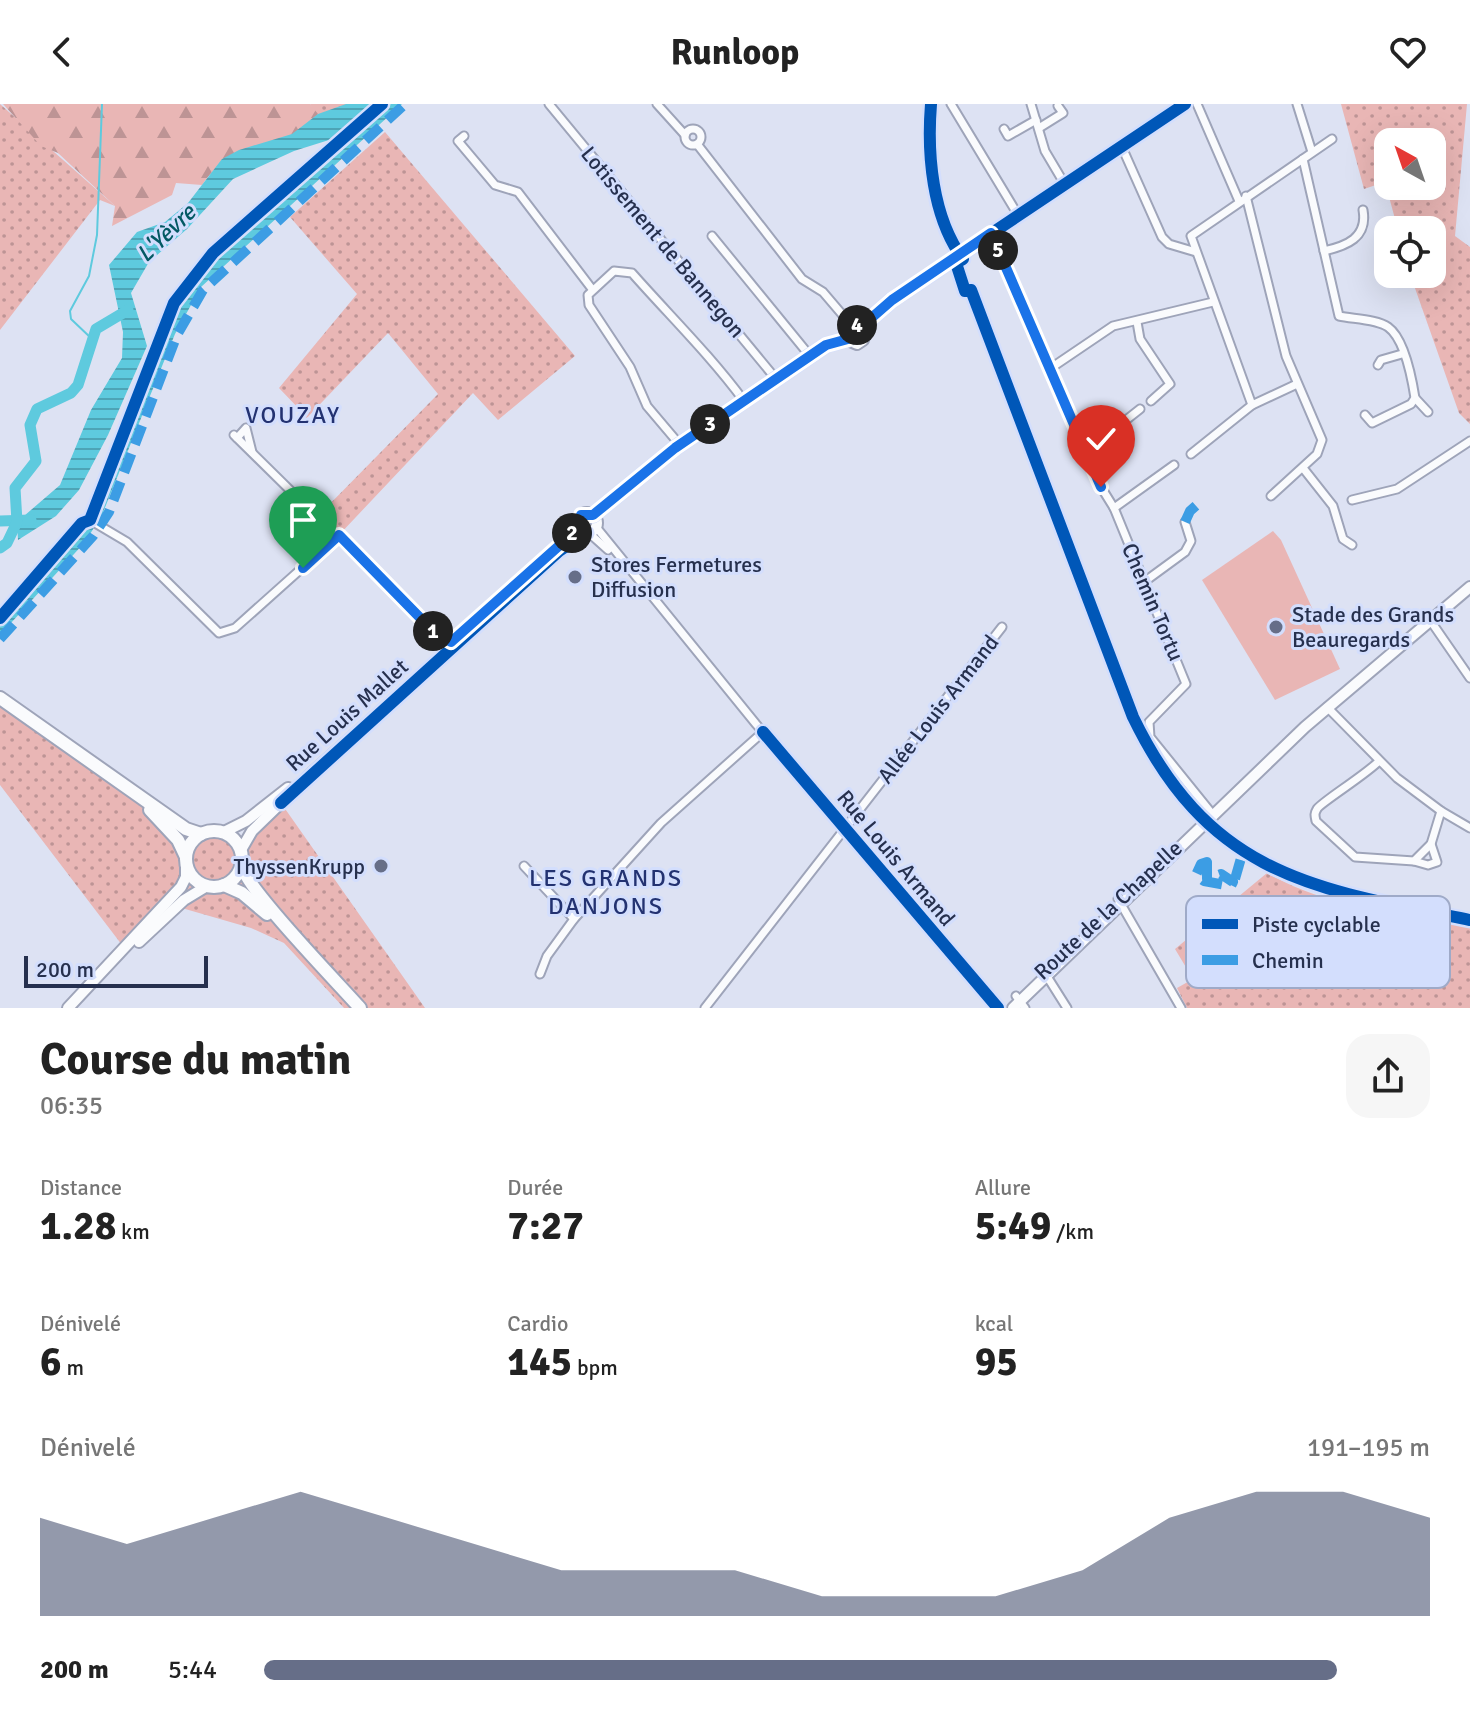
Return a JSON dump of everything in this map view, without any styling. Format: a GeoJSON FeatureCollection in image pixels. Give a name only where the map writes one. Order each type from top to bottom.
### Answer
{"type":"FeatureCollection","features":[{"type":"Feature","properties":{"kind":"main road","name":"Rue Louis Mallet"},"geometry":{"type":"LineString","coordinates":[[224,832],[276,798],[448,646],[587,530],[581,515],[593,515],[680,445],[826,345],[848,339],[854,344],[862,342],[865,333],[856,326],[1185,104]]}},
{"type":"Feature","properties":{"kind":"main road"},"geometry":{"type":"LineString","coordinates":[[848,339],[847,332],[856,326]]}},
{"type":"Feature","properties":{"kind":"main road"},"geometry":{"type":"LineString","coordinates":[[587,530],[593,515]]}},
{"type":"Feature","properties":{"kind":"main road","name":"Route de la Chapelle"},"geometry":{"type":"LineString","coordinates":[[1005,1008],[1019,1003],[1045,972],[1327,707],[1470,587]]}},
{"type":"Feature","properties":{"kind":"main road","name":"Rue Louis Mallet"},"geometry":{"type":"LineString","coordinates":[[241,850],[252,831],[448,646]]}},
{"type":"Feature","properties":{"kind":"main road"},"geometry":{"type":"LineString","coordinates":[[0,698],[186,829],[201,834],[224,832],[236,840],[248,881],[360,1008]]}},
{"type":"Feature","properties":{"kind":"main road"},"geometry":{"type":"LineString","coordinates":[[102,768],[159,818],[181,845],[193,878],[207,886]]}},
{"type":"Feature","properties":{"kind":"main road"},"geometry":{"type":"LineString","coordinates":[[70,1008],[181,887],[186,877],[190,843],[201,834]]}},
{"type":"Feature","properties":{"kind":"main road"},"geometry":{"type":"LineString","coordinates":[[224,885],[237,875],[242,865]]}},
{"type":"Feature","properties":{"kind":"main road"},"geometry":{"type":"LineString","coordinates":[[70,1008],[184,900],[207,886],[224,885],[242,893],[316,959]]}},
{"type":"Feature","properties":{"kind":"street","name":"Lotissement de Bannegon"},"geometry":{"type":"LineString","coordinates":[[549,104],[776,379]]}},
{"type":"Feature","properties":{"kind":"street"},"geometry":{"type":"LineString","coordinates":[[657,104],[685,135],[689,144],[697,144]]}},
{"type":"Feature","properties":{"kind":"street"},"geometry":{"type":"LineString","coordinates":[[951,104],[1018,215]]}},
{"type":"Feature","properties":{"kind":"street"},"geometry":{"type":"LineString","coordinates":[[1031,104],[1048,157],[1064,183]]}},
{"type":"Feature","properties":{"kind":"street"},"geometry":{"type":"LineString","coordinates":[[1197,104],[1243,198],[1286,356],[1322,440],[1320,450],[1271,496]]}},
{"type":"Feature","properties":{"kind":"street"},"geometry":{"type":"LineString","coordinates":[[1297,104],[1312,152]]}},
{"type":"Feature","properties":{"kind":"street"},"geometry":{"type":"LineString","coordinates":[[1004,129],[1008,136],[1038,124],[1063,113],[1058,106]]}},
{"type":"Feature","properties":{"kind":"street"},"geometry":{"type":"LineString","coordinates":[[685,135],[697,129],[701,135],[697,144]]}},
{"type":"Feature","properties":{"kind":"street"},"geometry":{"type":"LineString","coordinates":[[464,136],[458,141],[470,156],[495,185],[518,192],[592,289]]}},
{"type":"Feature","properties":{"kind":"street"},"geometry":{"type":"LineString","coordinates":[[1252,405],[1191,236],[1332,139]]}},
{"type":"Feature","properties":{"kind":"street"},"geometry":{"type":"LineString","coordinates":[[697,144],[802,279],[823,292],[856,326]]}},
{"type":"Feature","properties":{"kind":"street"},"geometry":{"type":"LineString","coordinates":[[1121,145],[1162,237],[1169,244],[1196,252]]}},
{"type":"Feature","properties":{"kind":"street"},"geometry":{"type":"LineString","coordinates":[[1303,159],[1339,316],[1387,325],[1395,334],[1415,398],[1428,412]]}},
{"type":"Feature","properties":{"kind":"street"},"geometry":{"type":"LineString","coordinates":[[1324,251],[1343,247],[1357,237],[1363,224],[1363,210]]}},
{"type":"Feature","properties":{"kind":"street","name":"Chemin Tortu"},"geometry":{"type":"LineString","coordinates":[[991,233],[1114,508],[1186,684],[1149,722],[1147,730],[1162,755],[1213,815]]}},
{"type":"Feature","properties":{"kind":"street"},"geometry":{"type":"LineString","coordinates":[[712,236],[810,356]]}},
{"type":"Feature","properties":{"kind":"street"},"geometry":{"type":"LineString","coordinates":[[680,445],[647,406],[635,376],[589,305],[588,295],[592,289],[614,271],[632,273],[674,323],[692,337],[744,401]]}},
{"type":"Feature","properties":{"kind":"street"},"geometry":{"type":"LineString","coordinates":[[1051,368],[1107,329],[1213,302]]}},
{"type":"Feature","properties":{"kind":"street"},"geometry":{"type":"LineString","coordinates":[[1137,322],[1140,339],[1170,384],[1151,401]]}},
{"type":"Feature","properties":{"kind":"street"},"geometry":{"type":"LineString","coordinates":[[1378,365],[1381,360],[1402,354]]}},
{"type":"Feature","properties":{"kind":"street"},"geometry":{"type":"LineString","coordinates":[[1191,454],[1252,405],[1297,384]]}},
{"type":"Feature","properties":{"kind":"street"},"geometry":{"type":"LineString","coordinates":[[1365,415],[1372,423],[1395,414],[1415,398]]}},
{"type":"Feature","properties":{"kind":"street"},"geometry":{"type":"LineString","coordinates":[[1082,440],[1121,424],[1140,409]]}},
{"type":"Feature","properties":{"kind":"street"},"geometry":{"type":"LineString","coordinates":[[252,452],[246,428],[236,436],[252,452],[339,535],[448,646]]}},
{"type":"Feature","properties":{"kind":"street"},"geometry":{"type":"LineString","coordinates":[[1352,500],[1397,489],[1470,441]]}},
{"type":"Feature","properties":{"kind":"street"},"geometry":{"type":"LineString","coordinates":[[1114,508],[1174,465]]}},
{"type":"Feature","properties":{"kind":"street"},"geometry":{"type":"LineString","coordinates":[[1303,468],[1330,502],[1343,539],[1352,545]]}},
{"type":"Feature","properties":{"kind":"street"},"geometry":{"type":"LineString","coordinates":[[94,522],[127,542],[219,633],[235,628],[339,535]]}},
{"type":"Feature","properties":{"kind":"street"},"geometry":{"type":"LineString","coordinates":[[1144,582],[1185,552],[1191,541],[1185,522]]}},
{"type":"Feature","properties":{"kind":"street","name":"Rue Louis Armand"},"geometry":{"type":"LineString","coordinates":[[587,530],[632,576],[998,1008]]}},
{"type":"Feature","properties":{"kind":"street"},"geometry":{"type":"LineString","coordinates":[[1430,620],[1470,678]]}},
{"type":"Feature","properties":{"kind":"street","name":"Allée Louis Armand"},"geometry":{"type":"LineString","coordinates":[[705,1008],[1002,627]]}},
{"type":"Feature","properties":{"kind":"street"},"geometry":{"type":"LineString","coordinates":[[1327,707],[1379,761],[1441,811],[1470,828]]}},
{"type":"Feature","properties":{"kind":"street"},"geometry":{"type":"LineString","coordinates":[[540,974],[547,956],[574,919],[601,894],[661,823],[763,732]]}},
{"type":"Feature","properties":{"kind":"street"},"geometry":{"type":"LineString","coordinates":[[1379,761],[1352,786],[1323,802],[1317,809],[1316,821],[1355,857],[1414,861],[1428,865],[1437,862],[1431,844]]}},
{"type":"Feature","properties":{"kind":"street"},"geometry":{"type":"LineString","coordinates":[[1414,861],[1431,844],[1441,811]]}},
{"type":"Feature","properties":{"kind":"street"},"geometry":{"type":"LineString","coordinates":[[524,866],[574,919]]}},
{"type":"Feature","properties":{"kind":"street"},"geometry":{"type":"LineString","coordinates":[[1119,901],[1181,1008]]}},
{"type":"Feature","properties":{"kind":"street"},"geometry":{"type":"LineString","coordinates":[[1045,972],[1067,1008]]}},
{"type":"Feature","properties":{"kind":"green space"},"geometry":{"type":"Polygon","coordinates":[[[0,104],[115,206],[100,200],[0,330],[0,104]]]}},
{"type":"Feature","properties":{"kind":"green space"},"geometry":{"type":"Polygon","coordinates":[[[3,104],[310,104],[318,114],[293,134],[234,154],[214,170],[202,185],[176,183],[172,195],[112,226],[115,206],[58,153],[41,146],[3,104]]]}},
{"type":"Feature","properties":{"kind":"green space"},"geometry":{"type":"Polygon","coordinates":[[[310,104],[382,104],[333,147],[310,104]]]}},
{"type":"Feature","properties":{"kind":"green space"},"geometry":{"type":"Polygon","coordinates":[[[1341,104],[1467,104],[1455,236],[1470,247],[1470,424],[1459,413],[1415,288],[1446,288],[1446,216],[1394,216],[1390,200],[1446,200],[1446,128],[1374,128],[1374,186],[1364,189],[1341,104]]]}},
{"type":"Feature","properties":{"kind":"green space"},"geometry":{"type":"Polygon","coordinates":[[[385,132],[575,356],[498,420],[473,393],[339,535],[319,515],[438,394],[388,333],[303,422],[298,418],[302,412],[279,388],[357,294],[290,217],[385,132]]]}},
{"type":"Feature","properties":{"kind":"green space","name":"Stade des Grands Beauregards"},"geometry":{"type":"Polygon","coordinates":[[[1273,531],[1281,540],[1340,669],[1275,700],[1202,580],[1273,531]]]}},
{"type":"Feature","properties":{"kind":"green space"},"geometry":{"type":"Polygon","coordinates":[[[0,698],[178,822],[220,832],[239,845],[281,803],[425,1008],[344,1008],[284,943],[251,928],[161,902],[122,945],[0,785],[0,698]]]}},
{"type":"Feature","properties":{"kind":"green space"},"geometry":{"type":"Polygon","coordinates":[[[1267,873],[1320,896],[1239,896],[1267,873]]]}},
{"type":"Feature","properties":{"kind":"green space"},"geometry":{"type":"Polygon","coordinates":[[[1450,923],[1470,926],[1470,1008],[1187,1008],[1177,988],[1186,983],[1186,988],[1450,988],[1450,923]]]}},
{"type":"Feature","properties":{"kind":"green space"},"geometry":{"type":"Polygon","coordinates":[[[1186,940],[1186,967],[1175,949],[1186,940]]]}},
{"type":"Feature","properties":{"kind":"water"},"geometry":{"type":"Polygon","coordinates":[[[346,104],[371,104],[329,140],[294,151],[233,179],[187,229],[149,262],[131,293],[147,346],[108,435],[79,490],[56,516],[18,540],[17,522],[60,485],[91,410],[122,358],[123,332],[109,265],[137,232],[165,222],[188,203],[222,159],[239,150],[292,134],[318,114],[346,104]]]}},
{"type":"Feature","properties":{"kind":"water"},"geometry":{"type":"Polygon","coordinates":[[[384,104],[402,104],[201,287],[175,334],[102,515],[85,542],[0,635],[0,620],[93,518],[172,312],[191,281],[384,104]]]}},
{"type":"Feature","properties":{"kind":"waterway"},"geometry":{"type":"LineString","coordinates":[[92,339],[71,319],[70,311],[89,276],[97,235],[102,104]]}},
{"type":"Feature","properties":{"kind":"waterway"},"geometry":{"type":"LineString","coordinates":[[17,522],[15,488],[36,461],[30,425],[37,409],[71,393],[78,385],[96,329],[128,310]]}},
{"type":"Feature","properties":{"kind":"waterway","name":"L'Yèvre"},"geometry":{"type":"LineString","coordinates":[[0,521],[31,520]]}},
{"type":"Feature","properties":{"kind":"waterway","name":"L'Yèvre"},"geometry":{"type":"LineString","coordinates":[[0,548],[7,543],[17,522]]}},
{"type":"Feature","properties":{"kind":"marked path"},"geometry":{"type":"LineString","coordinates":[[0,639],[93,536],[109,512],[177,335],[203,290],[405,104]]}},
{"type":"Feature","properties":{"kind":"marked path"},"geometry":{"type":"LineString","coordinates":[[1185,522],[1190,511],[1199,503]]}},
{"type":"Feature","properties":{"kind":"marked path"},"geometry":{"type":"LineString","coordinates":[[1235,879],[1243,851]]}},
{"type":"Feature","properties":{"kind":"marked path"},"geometry":{"type":"LineString","coordinates":[[1207,862],[1207,879],[1221,874],[1233,882],[1231,886],[1204,881],[1196,875],[1201,864],[1207,862]]}},
{"type":"Feature","properties":{"kind":"cycle path"},"geometry":{"type":"LineString","coordinates":[[0,618],[82,523],[90,520],[174,303],[213,253],[382,104]]}},
{"type":"Feature","properties":{"kind":"cycle path"},"geometry":{"type":"LineString","coordinates":[[931,104],[930,143],[934,184],[944,224],[963,259],[956,263],[965,291],[971,290],[1133,717],[1163,770],[1196,811],[1232,843],[1272,866],[1355,896]]}},
{"type":"Feature","properties":{"kind":"cycle path"},"geometry":{"type":"LineString","coordinates":[[861,327],[892,300],[1185,104]]}},
{"type":"Feature","properties":{"kind":"cycle path"},"geometry":{"type":"LineString","coordinates":[[593,515],[675,448],[826,345],[848,339]]}},
{"type":"Feature","properties":{"kind":"cycle path"},"geometry":{"type":"LineString","coordinates":[[281,803],[559,551],[586,533]]}},
{"type":"Feature","properties":{"kind":"cycle path"},"geometry":{"type":"LineString","coordinates":[[763,732],[998,1008]]}},
{"type":"Feature","properties":{"kind":"cycle path"},"geometry":{"type":"LineString","coordinates":[[1450,916],[1470,920]]}},
{"type":"Feature","properties":{"kind":"place","name":"Stores Fermetures Diffusion"},"geometry":{"type":"Point","coordinates":[575,577]}},
{"type":"Feature","properties":{"kind":"place","name":"Stade des Grands Beauregards"},"geometry":{"type":"Point","coordinates":[1276,627]}},
{"type":"Feature","properties":{"kind":"place","name":"ThyssenKrupp"},"geometry":{"type":"Point","coordinates":[381,866]}},
{"type":"Feature","properties":{"kind":"district","name":"VOUZAY"},"geometry":{"type":"Point","coordinates":[293,415]}},
{"type":"Feature","properties":{"kind":"district","name":"LES GRANDS DANJONS"},"geometry":{"type":"Point","coordinates":[606,892]}},
{"type":"Feature","properties":{"kind":"route"},"geometry":{"type":"LineString","coordinates":[[303,568],[339,535],[434,632],[451,642],[570,536],[578,527],[577,521],[581,515],[593,515],[675,448],[826,345],[848,339],[847,332],[852,326],[861,327],[892,300],[991,233],[1101,487]]}}]}
